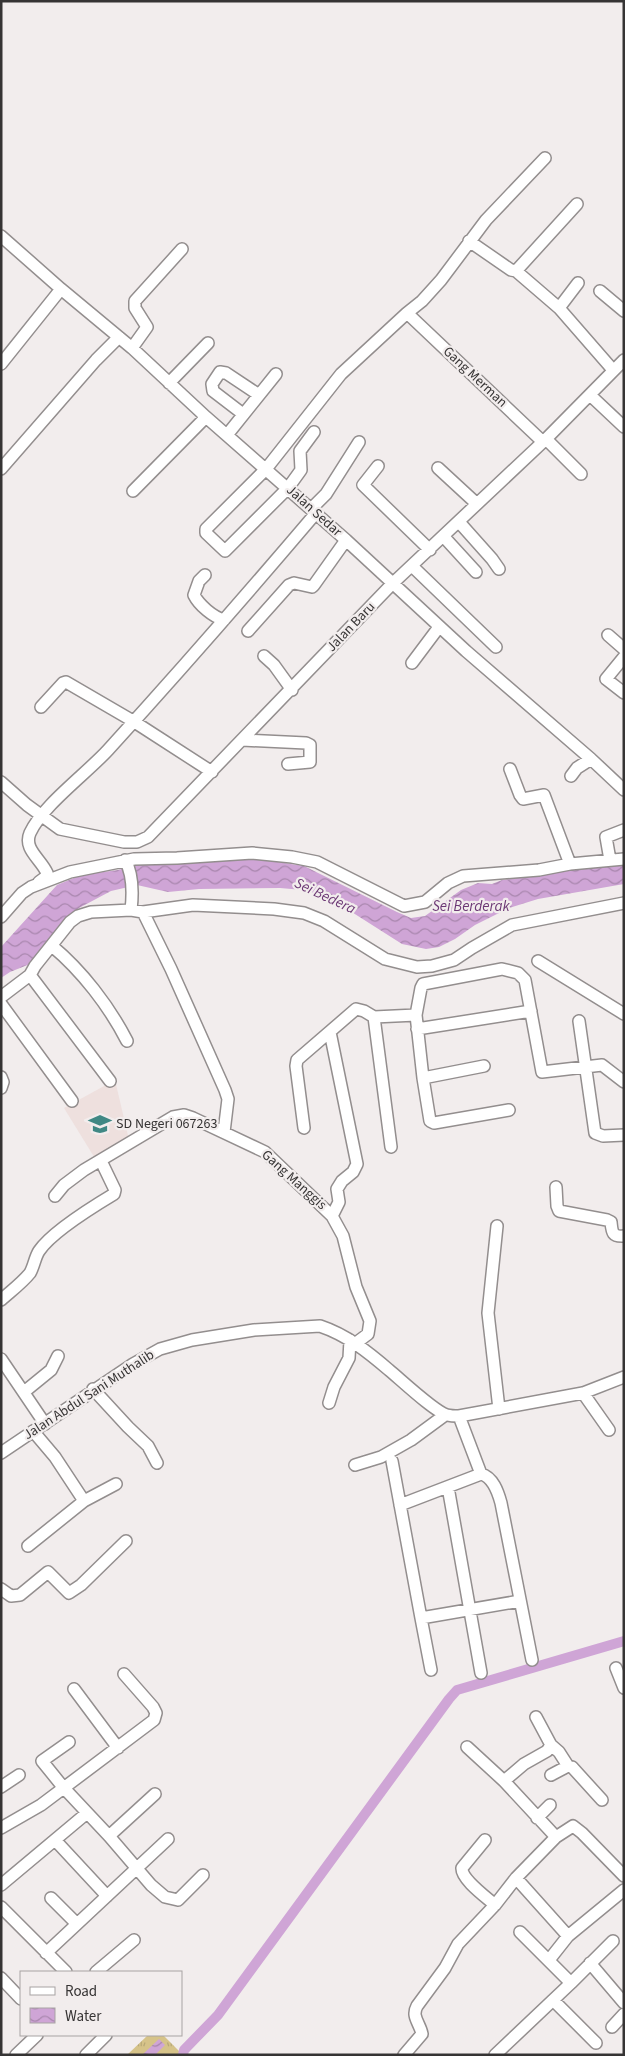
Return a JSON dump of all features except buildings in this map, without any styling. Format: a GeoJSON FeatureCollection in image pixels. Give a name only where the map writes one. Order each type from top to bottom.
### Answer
{"type":"FeatureCollection","features":[{"type":"Feature","properties":{"kind":"street"},"geometry":{"type":"LineString","coordinates":[[314,432],[300,451],[301,470],[288,488],[225,551],[206,533],[206,529],[266,469],[341,374],[407,312],[422,302],[441,280],[468,241],[545,158]]}},
{"type":"Feature","properties":{"kind":"street"},"geometry":{"type":"LineString","coordinates":[[516,271],[577,204]]}},
{"type":"Feature","properties":{"kind":"street","name":"Jalan Sedar"},"geometry":{"type":"LineString","coordinates":[[1,236],[132,348],[206,417],[346,540],[439,627],[624,790]]}},
{"type":"Feature","properties":{"kind":"street"},"geometry":{"type":"LineString","coordinates":[[468,241],[511,270],[516,271],[559,308],[613,370]]}},
{"type":"Feature","properties":{"kind":"street"},"geometry":{"type":"LineString","coordinates":[[132,348],[147,327],[135,308],[135,301],[182,249]]}},
{"type":"Feature","properties":{"kind":"street"},"geometry":{"type":"LineString","coordinates":[[559,308],[578,283]]}},
{"type":"Feature","properties":{"kind":"street"},"geometry":{"type":"LineString","coordinates":[[1,364],[61,289]]}},
{"type":"Feature","properties":{"kind":"street"},"geometry":{"type":"LineString","coordinates":[[600,291],[624,311]]}},
{"type":"Feature","properties":{"kind":"street","name":"Gang Merman"},"geometry":{"type":"LineString","coordinates":[[407,312],[581,474]]}},
{"type":"Feature","properties":{"kind":"street"},"geometry":{"type":"LineString","coordinates":[[1,469],[96,360],[119,337]]}},
{"type":"Feature","properties":{"kind":"street"},"geometry":{"type":"LineString","coordinates":[[169,383],[208,343]]}},
{"type":"Feature","properties":{"kind":"street","name":"Jalan Baru"},"geometry":{"type":"LineString","coordinates":[[41,816],[60,829],[124,842],[137,842],[148,837],[292,690],[392,584],[545,440],[624,360]]}},
{"type":"Feature","properties":{"kind":"street"},"geometry":{"type":"LineString","coordinates":[[243,414],[213,391],[212,384],[217,374],[220,372],[226,373],[259,395]]}},
{"type":"Feature","properties":{"kind":"street"},"geometry":{"type":"LineString","coordinates":[[227,435],[276,374]]}},
{"type":"Feature","properties":{"kind":"street"},"geometry":{"type":"LineString","coordinates":[[590,395],[624,427]]}},
{"type":"Feature","properties":{"kind":"street"},"geometry":{"type":"LineString","coordinates":[[133,491],[206,417]]}},
{"type":"Feature","properties":{"kind":"street"},"geometry":{"type":"LineString","coordinates":[[1,917],[22,893],[47,876],[45,869],[28,844],[30,833],[41,816],[106,752],[224,620],[314,511],[360,442]]}},
{"type":"Feature","properties":{"kind":"street"},"geometry":{"type":"LineString","coordinates":[[378,466],[363,485],[430,550]]}},
{"type":"Feature","properties":{"kind":"street"},"geometry":{"type":"LineString","coordinates":[[438,468],[477,504]]}},
{"type":"Feature","properties":{"kind":"street"},"geometry":{"type":"LineString","coordinates":[[459,522],[492,559],[498,569]]}},
{"type":"Feature","properties":{"kind":"street"},"geometry":{"type":"LineString","coordinates":[[444,537],[476,572]]}},
{"type":"Feature","properties":{"kind":"street"},"geometry":{"type":"LineString","coordinates":[[248,631],[289,585],[294,583],[312,587],[346,540]]}},
{"type":"Feature","properties":{"kind":"street"},"geometry":{"type":"LineString","coordinates":[[412,566],[496,647]]}},
{"type":"Feature","properties":{"kind":"street"},"geometry":{"type":"LineString","coordinates":[[205,575],[199,581],[194,595],[197,601],[219,619],[224,620]]}},
{"type":"Feature","properties":{"kind":"street"},"geometry":{"type":"LineString","coordinates":[[412,663],[439,627]]}},
{"type":"Feature","properties":{"kind":"street"},"geometry":{"type":"LineString","coordinates":[[608,635],[624,649]]}},
{"type":"Feature","properties":{"kind":"street"},"geometry":{"type":"LineString","coordinates":[[264,656],[274,665],[292,690]]}},
{"type":"Feature","properties":{"kind":"street"},"geometry":{"type":"LineString","coordinates":[[624,657],[606,679],[624,693]]}},
{"type":"Feature","properties":{"kind":"street"},"geometry":{"type":"LineString","coordinates":[[40,707],[66,682],[133,721],[212,772]]}},
{"type":"Feature","properties":{"kind":"street"},"geometry":{"type":"LineString","coordinates":[[242,740],[306,743],[310,745],[310,762],[288,764]]}},
{"type":"Feature","properties":{"kind":"street"},"geometry":{"type":"LineString","coordinates":[[571,776],[577,768],[591,759]]}},
{"type":"Feature","properties":{"kind":"street"},"geometry":{"type":"LineString","coordinates":[[510,769],[523,799],[544,795],[570,864]]}},
{"type":"Feature","properties":{"kind":"street"},"geometry":{"type":"LineString","coordinates":[[1,782],[41,816]]}},
{"type":"Feature","properties":{"kind":"street"},"geometry":{"type":"LineString","coordinates":[[610,860],[606,837],[624,830]]}},
{"type":"Feature","properties":{"kind":"street"},"geometry":{"type":"LineString","coordinates":[[31,887],[70,872],[126,863],[252,853],[292,857],[317,862],[404,906],[426,902],[448,883],[463,876],[539,870],[570,864],[624,859]]}},
{"type":"Feature","properties":{"kind":"street"},"geometry":{"type":"LineString","coordinates":[[126,863],[133,894],[131,910]]}},
{"type":"Feature","properties":{"kind":"street"},"geometry":{"type":"LineString","coordinates":[[1,997],[30,975],[61,931],[78,916],[91,912],[131,910],[143,912],[193,905],[274,909],[304,913],[324,922],[385,959],[417,967],[432,966],[454,960],[512,925],[624,903]]}},
{"type":"Feature","properties":{"kind":"street"},"geometry":{"type":"LineString","coordinates":[[143,912],[172,969],[225,1090],[228,1099],[224,1132]]}},
{"type":"Feature","properties":{"kind":"street"},"geometry":{"type":"LineString","coordinates":[[52,946],[75,967],[114,1020],[126,1041]]}},
{"type":"Feature","properties":{"kind":"street"},"geometry":{"type":"LineString","coordinates":[[538,961],[624,1014]]}},
{"type":"Feature","properties":{"kind":"street"},"geometry":{"type":"LineString","coordinates":[[509,1110],[434,1123],[428,1118],[416,1015],[423,984],[502,969],[518,973],[525,980],[542,1072],[605,1065],[624,1082]]}},
{"type":"Feature","properties":{"kind":"street"},"geometry":{"type":"LineString","coordinates":[[30,975],[110,1081]]}},
{"type":"Feature","properties":{"kind":"street"},"geometry":{"type":"LineString","coordinates":[[1,1004],[72,1101]]}},
{"type":"Feature","properties":{"kind":"street"},"geometry":{"type":"LineString","coordinates":[[304,1128],[296,1063],[356,1009],[374,1017],[416,1015]]}},
{"type":"Feature","properties":{"kind":"street"},"geometry":{"type":"LineString","coordinates":[[417,1029],[530,1010]]}},
{"type":"Feature","properties":{"kind":"street"},"geometry":{"type":"LineString","coordinates":[[374,1017],[391,1147]]}},
{"type":"Feature","properties":{"kind":"street"},"geometry":{"type":"LineString","coordinates":[[579,1020],[596,1133],[604,1136],[624,1135]]}},
{"type":"Feature","properties":{"kind":"street"},"geometry":{"type":"LineString","coordinates":[[330,1032],[357,1164],[354,1172],[342,1181],[338,1189],[339,1202],[332,1216]]}},
{"type":"Feature","properties":{"kind":"street"},"geometry":{"type":"LineString","coordinates":[[423,1078],[484,1066]]}},
{"type":"Feature","properties":{"kind":"street"},"geometry":{"type":"LineString","coordinates":[[1,1077],[3,1082],[1,1088]]}},
{"type":"Feature","properties":{"kind":"street","name":"Gang Manggis"},"geometry":{"type":"LineString","coordinates":[[55,1196],[64,1185],[100,1161],[177,1115],[193,1118],[265,1152],[332,1216],[343,1236],[356,1287],[370,1321],[368,1334],[353,1342]]}},
{"type":"Feature","properties":{"kind":"street"},"geometry":{"type":"LineString","coordinates":[[1,1300],[25,1279],[35,1263],[38,1252],[91,1208],[114,1194],[115,1190],[100,1161]]}},
{"type":"Feature","properties":{"kind":"street"},"geometry":{"type":"LineString","coordinates":[[556,1187],[556,1206],[559,1211],[607,1220],[611,1222],[611,1230],[614,1234],[624,1236]]}},
{"type":"Feature","properties":{"kind":"street"},"geometry":{"type":"LineString","coordinates":[[497,1226],[488,1313],[499,1409]]}},
{"type":"Feature","properties":{"kind":"street","name":"Jalan Abdul Sani Muthalib"},"geometry":{"type":"LineString","coordinates":[[1,1453],[94,1389],[160,1349],[192,1340],[254,1330],[320,1326],[353,1342],[445,1415]]}},
{"type":"Feature","properties":{"kind":"street"},"geometry":{"type":"LineString","coordinates":[[329,1403],[353,1342]]}},
{"type":"Feature","properties":{"kind":"street"},"geometry":{"type":"LineString","coordinates":[[24,1392],[51,1370],[58,1356]]}},
{"type":"Feature","properties":{"kind":"street"},"geometry":{"type":"LineString","coordinates":[[1,1358],[45,1424]]}},
{"type":"Feature","properties":{"kind":"street"},"geometry":{"type":"LineString","coordinates":[[355,1464],[381,1457],[411,1440],[445,1415],[459,1416],[583,1393],[624,1377]]}},
{"type":"Feature","properties":{"kind":"street"},"geometry":{"type":"LineString","coordinates":[[94,1389],[148,1446],[157,1463]]}},
{"type":"Feature","properties":{"kind":"street"},"geometry":{"type":"LineString","coordinates":[[583,1393],[609,1430]]}},
{"type":"Feature","properties":{"kind":"street"},"geometry":{"type":"LineString","coordinates":[[459,1416],[481,1474]]}},
{"type":"Feature","properties":{"kind":"street"},"geometry":{"type":"LineString","coordinates":[[33,1431],[54,1457],[84,1501]]}},
{"type":"Feature","properties":{"kind":"street"},"geometry":{"type":"LineString","coordinates":[[392,1461],[431,1670]]}},
{"type":"Feature","properties":{"kind":"street"},"geometry":{"type":"LineString","coordinates":[[400,1505],[481,1474],[487,1476],[497,1491],[532,1660]]}},
{"type":"Feature","properties":{"kind":"street"},"geometry":{"type":"LineString","coordinates":[[28,1546],[84,1501],[116,1484]]}},
{"type":"Feature","properties":{"kind":"street"},"geometry":{"type":"LineString","coordinates":[[448,1487],[481,1673]]}},
{"type":"Feature","properties":{"kind":"street"},"geometry":{"type":"LineString","coordinates":[[1,1588],[11,1596],[20,1596],[48,1572],[69,1593],[81,1585],[126,1541]]}},
{"type":"Feature","properties":{"kind":"street"},"geometry":{"type":"LineString","coordinates":[[421,1618],[520,1601]]}},
{"type":"Feature","properties":{"kind":"street"},"geometry":{"type":"LineString","coordinates":[[616,1668],[624,1688]]}},
{"type":"Feature","properties":{"kind":"street"},"geometry":{"type":"LineString","coordinates":[[1,1828],[41,1805],[154,1720],[156,1713],[153,1707],[124,1674]]}},
{"type":"Feature","properties":{"kind":"street"},"geometry":{"type":"LineString","coordinates":[[74,1689],[118,1748]]}},
{"type":"Feature","properties":{"kind":"street"},"geometry":{"type":"LineString","coordinates":[[536,1717],[551,1745],[559,1752],[568,1766],[572,1766],[602,1800]]}},
{"type":"Feature","properties":{"kind":"street"},"geometry":{"type":"LineString","coordinates":[[69,1742],[42,1762],[151,1885],[165,1897],[176,1900],[203,1875]]}},
{"type":"Feature","properties":{"kind":"street"},"geometry":{"type":"LineString","coordinates":[[504,1781],[524,1764],[546,1751],[551,1745]]}},
{"type":"Feature","properties":{"kind":"street"},"geometry":{"type":"LineString","coordinates":[[467,1747],[504,1781],[556,1837]]}},
{"type":"Feature","properties":{"kind":"street"},"geometry":{"type":"LineString","coordinates":[[551,1775],[568,1766]]}},
{"type":"Feature","properties":{"kind":"street"},"geometry":{"type":"LineString","coordinates":[[1,1787],[20,1775]]}},
{"type":"Feature","properties":{"kind":"street"},"geometry":{"type":"LineString","coordinates":[[109,1836],[155,1794]]}},
{"type":"Feature","properties":{"kind":"street"},"geometry":{"type":"LineString","coordinates":[[537,1818],[550,1805]]}},
{"type":"Feature","properties":{"kind":"street"},"geometry":{"type":"LineString","coordinates":[[1,1885],[87,1813]]}},
{"type":"Feature","properties":{"kind":"street"},"geometry":{"type":"LineString","coordinates":[[404,2055],[422,2034],[415,2018],[414,2010],[445,1968],[458,1944],[495,1905],[516,1878],[556,1837],[573,1826],[582,1832],[624,1876]]}},
{"type":"Feature","properties":{"kind":"street"},"geometry":{"type":"LineString","coordinates":[[46,1953],[168,1839]]}},
{"type":"Feature","properties":{"kind":"street"},"geometry":{"type":"LineString","coordinates":[[55,1840],[107,1896]]}},
{"type":"Feature","properties":{"kind":"street"},"geometry":{"type":"LineString","coordinates":[[485,1840],[462,1868],[461,1872],[467,1880],[495,1905]]}},
{"type":"Feature","properties":{"kind":"street"},"geometry":{"type":"LineString","coordinates":[[516,1878],[568,1936]]}},
{"type":"Feature","properties":{"kind":"street"},"geometry":{"type":"LineString","coordinates":[[548,1960],[568,1936],[624,1890]]}},
{"type":"Feature","properties":{"kind":"street"},"geometry":{"type":"LineString","coordinates":[[51,1898],[77,1924]]}},
{"type":"Feature","properties":{"kind":"street"},"geometry":{"type":"LineString","coordinates":[[1,1907],[65,1971]]}},
{"type":"Feature","properties":{"kind":"street"},"geometry":{"type":"LineString","coordinates":[[520,1932],[572,1983]]}},
{"type":"Feature","properties":{"kind":"street"},"geometry":{"type":"LineString","coordinates":[[97,1971],[134,1940]]}},
{"type":"Feature","properties":{"kind":"street"},"geometry":{"type":"LineString","coordinates":[[495,2055],[572,1983],[613,1940]]}},
{"type":"Feature","properties":{"kind":"street"},"geometry":{"type":"LineString","coordinates":[[590,1963],[624,2003]]}},
{"type":"Feature","properties":{"kind":"street"},"geometry":{"type":"LineString","coordinates":[[1,1978],[20,1998]]}},
{"type":"Feature","properties":{"kind":"street"},"geometry":{"type":"LineString","coordinates":[[553,2000],[596,2043]]}},
{"type":"Feature","properties":{"kind":"street"},"geometry":{"type":"LineString","coordinates":[[612,2027],[624,2014]]}},
{"type":"Feature","properties":{"kind":"street"},"geometry":{"type":"LineString","coordinates":[[16,2055],[36,2036]]}},
{"type":"Feature","properties":{"kind":"street"},"geometry":{"type":"LineString","coordinates":[[86,2055],[105,2036]]}},
{"type":"Feature","properties":{"kind":"shaded area","name":"SD Negeri 067263"},"geometry":{"type":"Polygon","coordinates":[[[115,1080],[129,1140],[96,1160],[64,1108],[115,1080]]]}},
{"type":"Feature","properties":{"kind":"green space"},"geometry":{"type":"Polygon","coordinates":[[[147,2036],[164,2036],[183,2055],[127,2055],[147,2036]]]}},
{"type":"Feature","properties":{"kind":"water","name":"Sei Berderak"},"geometry":{"type":"Polygon","coordinates":[[[258,859],[304,866],[411,918],[425,916],[461,890],[478,883],[492,884],[528,874],[593,863],[607,867],[624,865],[624,884],[538,899],[509,908],[475,925],[455,939],[439,947],[426,949],[402,944],[347,909],[321,895],[303,890],[280,888],[199,889],[168,892],[137,885],[111,891],[79,908],[59,926],[30,964],[1,978],[1,947],[57,885],[81,875],[118,870],[143,863],[258,859]]]}},
{"type":"Feature","properties":{"kind":"water"},"geometry":{"type":"Polygon","coordinates":[[[159,2039],[165,2045],[155,2055],[142,2055],[159,2039]]]}},
{"type":"Feature","properties":{"kind":"waterway"},"geometry":{"type":"LineString","coordinates":[[183,2055],[184,2050],[218,2015],[457,1690],[624,1641]]}},
{"type":"Feature","properties":{"kind":"place","name":"SD Negeri 067263"},"geometry":{"type":"Point","coordinates":[100,1124]}},
{"type":"Feature","properties":{"kind":"water label","name":"Sei Bedera"},"geometry":{"type":"Point","coordinates":[325,896]}}]}
